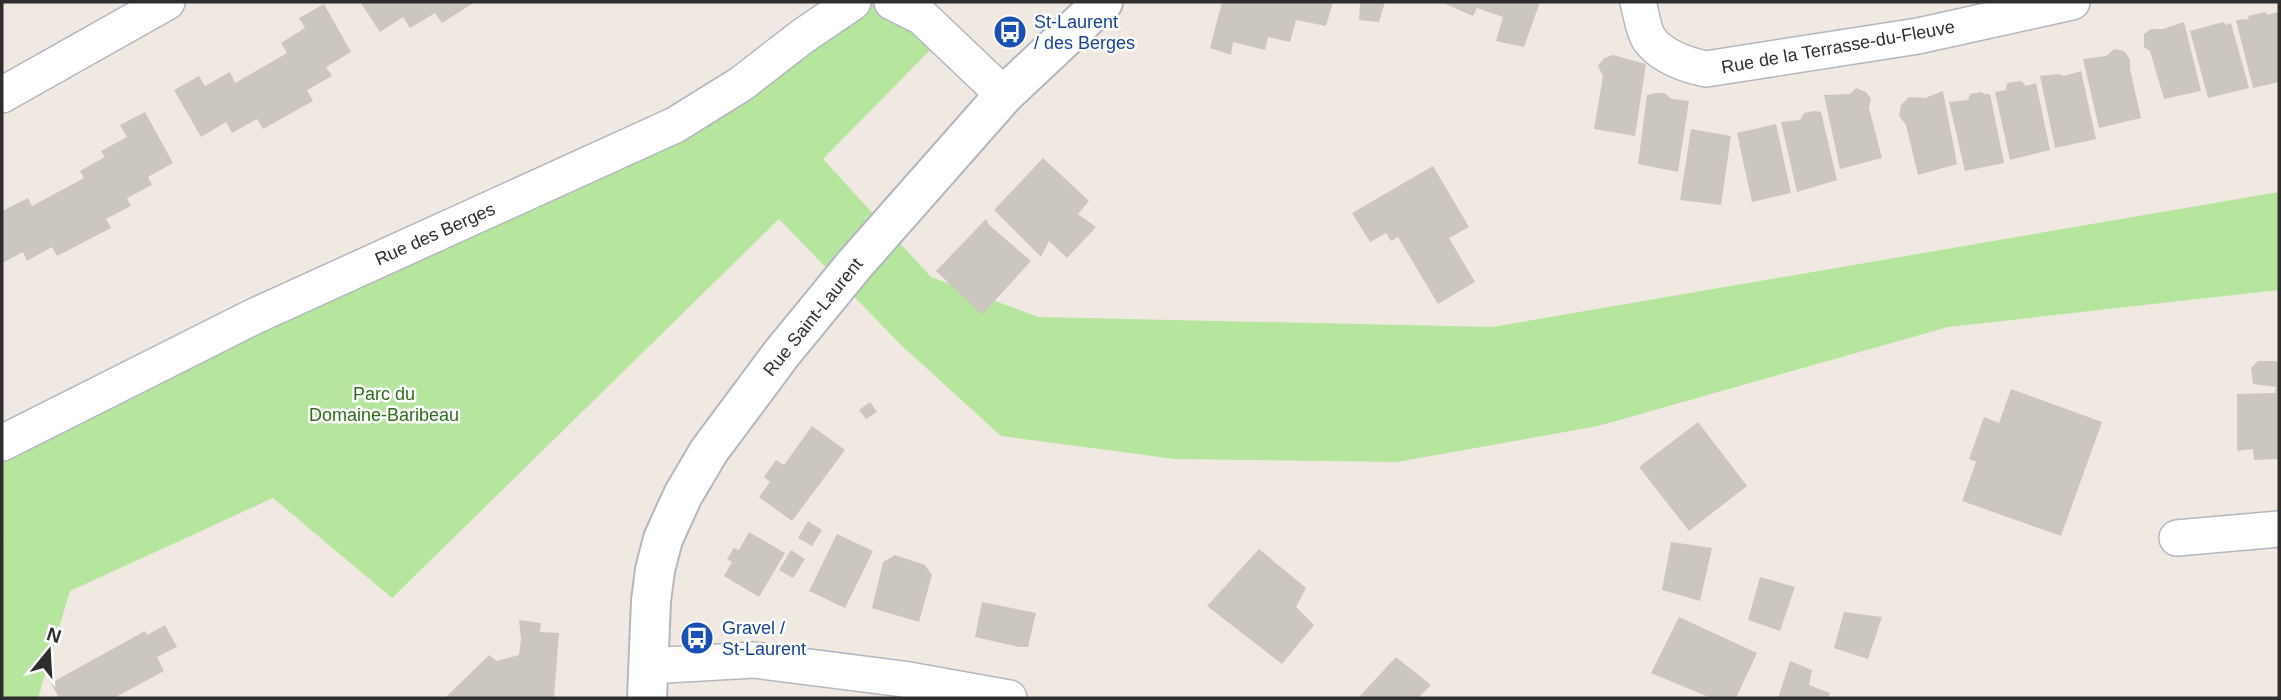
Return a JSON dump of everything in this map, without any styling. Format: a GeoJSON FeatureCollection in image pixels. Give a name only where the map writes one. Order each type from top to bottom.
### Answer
{"type":"FeatureCollection","features":[{"type":"Feature","properties":{"kind":"street"},"geometry":{"type":"LineString","coordinates":[[2,95],[167,2]]}},
{"type":"Feature","properties":{"kind":"street","name":"Rue des Berges"},"geometry":{"type":"LineString","coordinates":[[2,443],[257,315],[675,125],[741,84],[803,36],[853,2]]}},
{"type":"Feature","properties":{"kind":"street"},"geometry":{"type":"LineString","coordinates":[[892,2],[922,17],[1004,95]]}},
{"type":"Feature","properties":{"kind":"street","name":"Rue Saint-Laurent"},"geometry":{"type":"LineString","coordinates":[[648,682],[651,601],[663,539],[683,495],[709,451],[782,353],[855,264],[1004,95],[1103,2]]}},
{"type":"Feature","properties":{"kind":"street","name":"Rue de la Terrasse-du-Fleuve"},"geometry":{"type":"LineString","coordinates":[[1638,2],[1648,38],[1686,65],[1706,69],[1918,36],[2072,2]]}},
{"type":"Feature","properties":{"kind":"street"},"geometry":{"type":"LineString","coordinates":[[2177,538],[2279,529]]}},
{"type":"Feature","properties":{"kind":"street"},"geometry":{"type":"LineString","coordinates":[[648,682],[754,660],[904,679],[1009,698]]}},
{"type":"Feature","properties":{"kind":"green space","name":"Parc du Domaine-Baribeau"},"geometry":{"type":"Polygon","coordinates":[[[853,2],[892,2],[944,36],[823,159],[931,277],[1038,317],[1492,327],[2279,192],[2279,290],[1948,327],[1598,426],[1397,462],[1175,459],[1001,436],[900,344],[779,219],[392,598],[273,498],[70,591],[38,698],[2,698],[2,443],[675,125],[853,2]]]}},
{"type":"Feature","properties":{"kind":"building"},"geometry":{"type":"Polygon","coordinates":[[[360,2],[475,2],[442,23],[435,13],[410,28],[403,17],[380,32],[360,2]]]}},
{"type":"Feature","properties":{"kind":"building"},"geometry":{"type":"Polygon","coordinates":[[[1222,2],[1333,2],[1326,26],[1296,20],[1290,42],[1268,37],[1265,50],[1233,42],[1231,55],[1210,48],[1222,2]]]}},
{"type":"Feature","properties":{"kind":"building"},"geometry":{"type":"Polygon","coordinates":[[[1360,2],[1385,2],[1379,22],[1359,20],[1360,2]]]}},
{"type":"Feature","properties":{"kind":"building"},"geometry":{"type":"Polygon","coordinates":[[[1441,2],[1540,2],[1524,47],[1496,41],[1503,17],[1477,8],[1473,16],[1441,2]]]}},
{"type":"Feature","properties":{"kind":"building"},"geometry":{"type":"Polygon","coordinates":[[[324,4],[351,52],[326,67],[332,76],[307,90],[313,101],[263,129],[257,119],[232,133],[226,122],[201,137],[174,90],[199,76],[205,86],[230,72],[235,83],[287,53],[281,43],[305,28],[299,18],[324,4]]]}},
{"type":"Feature","properties":{"kind":"building"},"geometry":{"type":"Polygon","coordinates":[[[2265,12],[2268,15],[2277,12],[2279,20],[2279,82],[2253,88],[2236,20],[2249,19],[2248,16],[2265,12]]]}},
{"type":"Feature","properties":{"kind":"building"},"geometry":{"type":"Polygon","coordinates":[[[2184,22],[2201,91],[2164,99],[2150,51],[2144,47],[2144,34],[2151,29],[2163,29],[2184,22]]]}},
{"type":"Feature","properties":{"kind":"building"},"geometry":{"type":"Polygon","coordinates":[[[2223,22],[2226,25],[2231,23],[2249,88],[2208,98],[2190,31],[2223,22]]]}},
{"type":"Feature","properties":{"kind":"building"},"geometry":{"type":"Polygon","coordinates":[[[2114,49],[2124,51],[2130,59],[2141,118],[2099,128],[2083,59],[2106,56],[2114,49]]]}},
{"type":"Feature","properties":{"kind":"building"},"geometry":{"type":"Polygon","coordinates":[[[1613,55],[1646,64],[1635,136],[1594,129],[1603,76],[1598,66],[1604,58],[1613,55]]]}},
{"type":"Feature","properties":{"kind":"building"},"geometry":{"type":"Polygon","coordinates":[[[2081,71],[2096,139],[2055,148],[2040,76],[2064,76],[2081,71]]]}},
{"type":"Feature","properties":{"kind":"building"},"geometry":{"type":"Polygon","coordinates":[[[2021,81],[2026,86],[2036,83],[2050,150],[2010,160],[1995,92],[2006,90],[2007,83],[2021,81]]]}},
{"type":"Feature","properties":{"kind":"building"},"geometry":{"type":"Polygon","coordinates":[[[1856,88],[1866,92],[1871,99],[1869,108],[1882,158],[1840,169],[1824,95],[1850,94],[1856,88]]]}},
{"type":"Feature","properties":{"kind":"building"},"geometry":{"type":"Polygon","coordinates":[[[1943,91],[1957,164],[1918,175],[1906,125],[1899,116],[1901,105],[1909,97],[1925,98],[1943,91]]]}},
{"type":"Feature","properties":{"kind":"building"},"geometry":{"type":"Polygon","coordinates":[[[1656,93],[1689,101],[1678,172],[1638,164],[1647,95],[1656,93]]]}},
{"type":"Feature","properties":{"kind":"building"},"geometry":{"type":"Polygon","coordinates":[[[1970,94],[1990,94],[2004,163],[1965,171],[1949,102],[1968,100],[1970,94]]]}},
{"type":"Feature","properties":{"kind":"building"},"geometry":{"type":"Polygon","coordinates":[[[145,112],[173,163],[148,177],[152,185],[127,198],[131,206],[106,219],[111,228],[57,256],[52,247],[27,261],[23,252],[2,263],[2,211],[28,198],[32,206],[84,178],[80,171],[105,157],[101,151],[127,137],[120,125],[145,112]]]}},
{"type":"Feature","properties":{"kind":"building"},"geometry":{"type":"Polygon","coordinates":[[[1821,112],[1837,180],[1797,192],[1781,122],[1800,120],[1804,113],[1821,112]]]}},
{"type":"Feature","properties":{"kind":"building"},"geometry":{"type":"Polygon","coordinates":[[[1776,124],[1791,193],[1752,202],[1737,133],[1776,124]]]}},
{"type":"Feature","properties":{"kind":"building"},"geometry":{"type":"Polygon","coordinates":[[[1691,129],[1731,136],[1721,205],[1680,200],[1691,129]]]}},
{"type":"Feature","properties":{"kind":"building"},"geometry":{"type":"Polygon","coordinates":[[[1043,158],[1089,201],[1078,214],[1096,227],[1067,258],[1049,241],[1041,257],[994,210],[1043,158]]]}},
{"type":"Feature","properties":{"kind":"building"},"geometry":{"type":"Polygon","coordinates":[[[1433,166],[1469,227],[1449,238],[1475,282],[1438,304],[1398,237],[1391,241],[1386,233],[1370,242],[1352,213],[1433,166]]]}},
{"type":"Feature","properties":{"kind":"building"},"geometry":{"type":"Polygon","coordinates":[[[986,219],[989,225],[1031,261],[982,315],[936,271],[986,219]]]}},
{"type":"Feature","properties":{"kind":"building"},"geometry":{"type":"Polygon","coordinates":[[[2258,361],[2276,361],[2279,364],[2279,459],[2254,460],[2253,449],[2237,451],[2237,394],[2275,393],[2276,387],[2253,384],[2251,368],[2258,361]]]}},
{"type":"Feature","properties":{"kind":"building"},"geometry":{"type":"Polygon","coordinates":[[[2011,389],[2102,422],[2061,536],[1962,501],[1976,462],[1969,459],[1984,417],[1999,423],[2011,389]]]}},
{"type":"Feature","properties":{"kind":"building"},"geometry":{"type":"Polygon","coordinates":[[[870,402],[877,412],[866,419],[859,410],[870,402]]]}},
{"type":"Feature","properties":{"kind":"building"},"geometry":{"type":"Polygon","coordinates":[[[1698,422],[1747,486],[1689,531],[1639,467],[1698,422]]]}},
{"type":"Feature","properties":{"kind":"building"},"geometry":{"type":"Polygon","coordinates":[[[812,426],[845,450],[792,521],[759,497],[770,482],[764,477],[776,460],[784,465],[812,426]]]}},
{"type":"Feature","properties":{"kind":"building"},"geometry":{"type":"Polygon","coordinates":[[[808,521],[822,530],[812,546],[798,538],[808,521]]]}},
{"type":"Feature","properties":{"kind":"building"},"geometry":{"type":"Polygon","coordinates":[[[749,532],[785,553],[759,597],[724,576],[732,562],[727,559],[734,548],[739,550],[749,532]]]}},
{"type":"Feature","properties":{"kind":"building"},"geometry":{"type":"Polygon","coordinates":[[[837,534],[873,551],[845,608],[809,591],[837,534]]]}},
{"type":"Feature","properties":{"kind":"building"},"geometry":{"type":"Polygon","coordinates":[[[1671,542],[1712,548],[1700,601],[1662,590],[1671,542]]]}},
{"type":"Feature","properties":{"kind":"building"},"geometry":{"type":"Polygon","coordinates":[[[1259,549],[1306,588],[1296,607],[1314,625],[1282,664],[1207,606],[1259,549]]]}},
{"type":"Feature","properties":{"kind":"building"},"geometry":{"type":"Polygon","coordinates":[[[791,550],[805,559],[793,578],[779,570],[791,550]]]}},
{"type":"Feature","properties":{"kind":"building"},"geometry":{"type":"Polygon","coordinates":[[[895,555],[925,565],[932,575],[919,622],[872,608],[883,562],[895,555]]]}},
{"type":"Feature","properties":{"kind":"building"},"geometry":{"type":"Polygon","coordinates":[[[1760,577],[1795,587],[1780,631],[1748,620],[1760,577]]]}},
{"type":"Feature","properties":{"kind":"building"},"geometry":{"type":"Polygon","coordinates":[[[982,602],[1036,613],[1028,647],[975,637],[982,602]]]}},
{"type":"Feature","properties":{"kind":"building"},"geometry":{"type":"Polygon","coordinates":[[[1844,612],[1882,617],[1868,659],[1834,648],[1844,612]]]}},
{"type":"Feature","properties":{"kind":"building"},"geometry":{"type":"Polygon","coordinates":[[[1679,617],[1757,653],[1736,698],[1711,698],[1651,673],[1679,617]]]}},
{"type":"Feature","properties":{"kind":"building"},"geometry":{"type":"Polygon","coordinates":[[[519,620],[541,623],[540,632],[559,633],[554,698],[445,698],[489,655],[497,661],[519,655],[519,620]]]}},
{"type":"Feature","properties":{"kind":"building"},"geometry":{"type":"Polygon","coordinates":[[[165,625],[177,647],[157,657],[164,671],[114,698],[59,698],[51,683],[145,631],[147,635],[165,625]]]}},
{"type":"Feature","properties":{"kind":"building"},"geometry":{"type":"Polygon","coordinates":[[[1396,657],[1431,685],[1418,698],[1358,698],[1396,657]]]}},
{"type":"Feature","properties":{"kind":"building"},"geometry":{"type":"Polygon","coordinates":[[[1790,661],[1812,670],[1809,685],[1830,693],[1828,698],[1778,698],[1790,661]]]}},
{"type":"Feature","properties":{"kind":"place","name":"St-Laurent / des Berges"},"geometry":{"type":"Point","coordinates":[1010,32]}},
{"type":"Feature","properties":{"kind":"place","name":"Gravel / St-Laurent"},"geometry":{"type":"Point","coordinates":[697,638]}}]}
